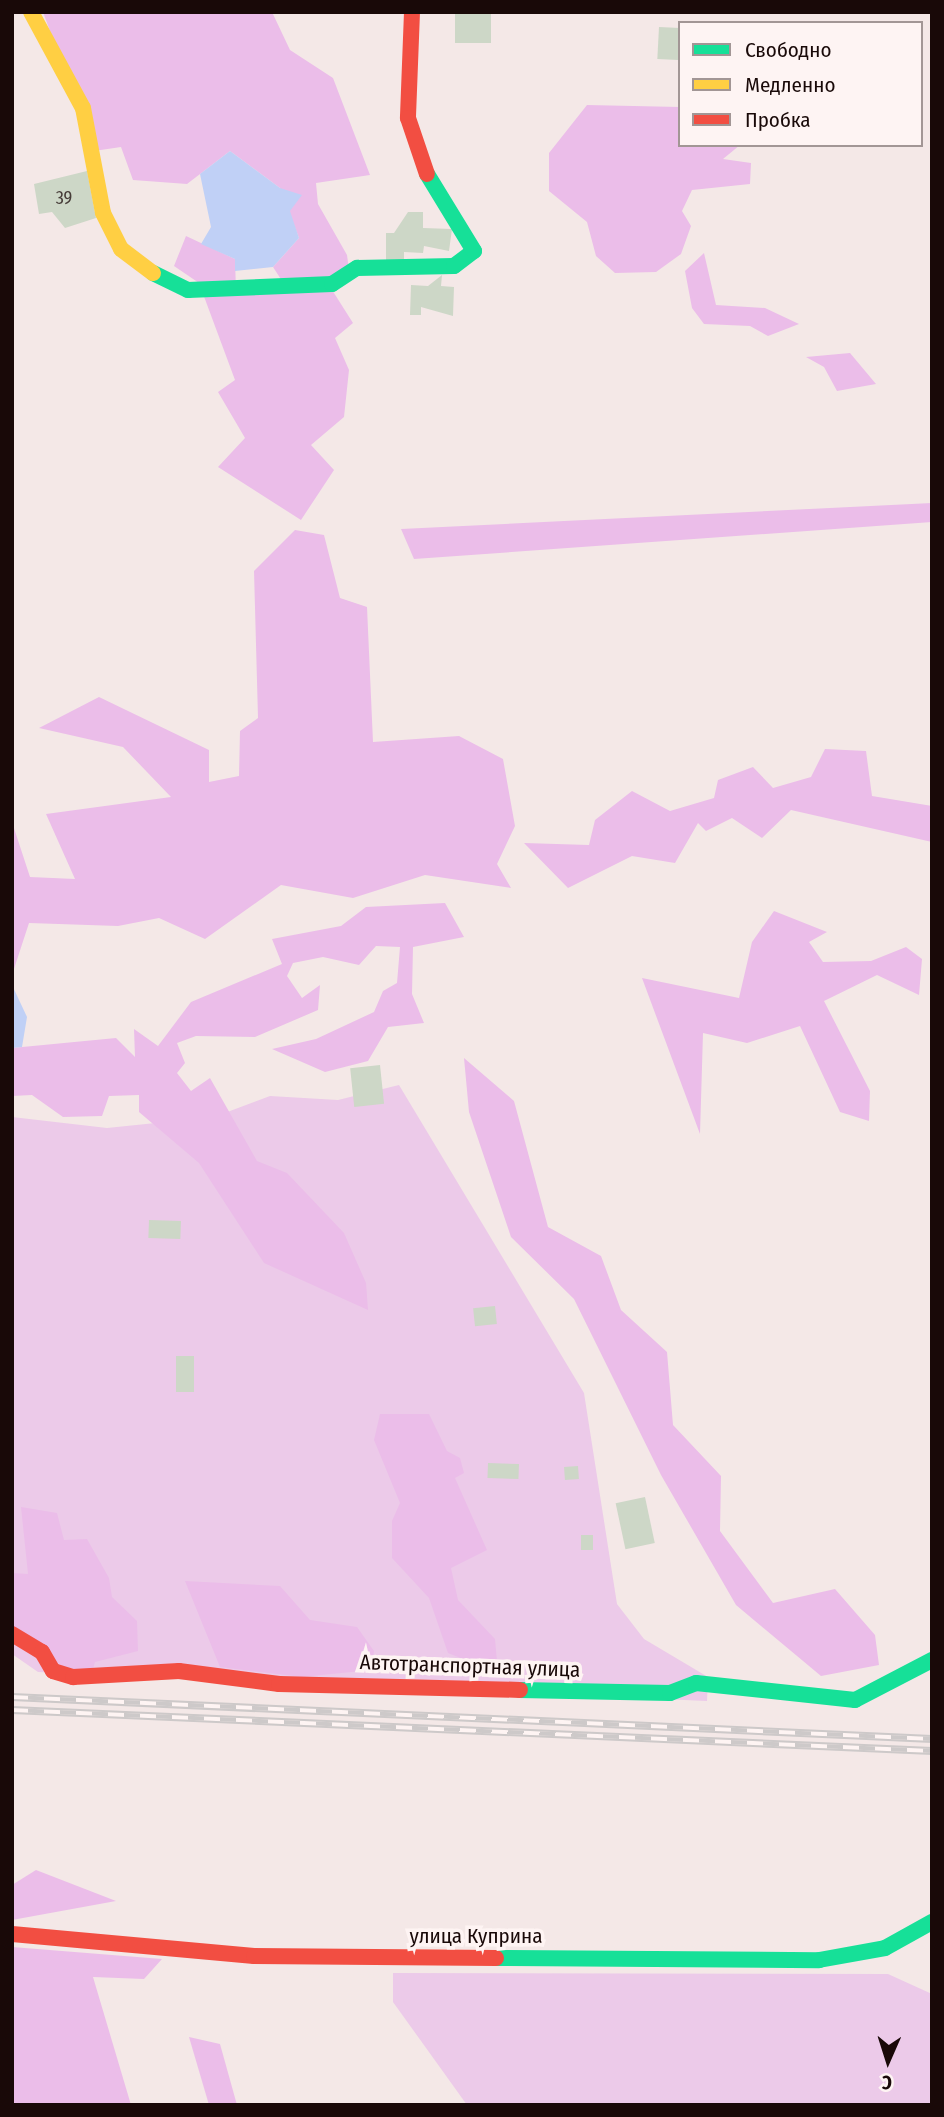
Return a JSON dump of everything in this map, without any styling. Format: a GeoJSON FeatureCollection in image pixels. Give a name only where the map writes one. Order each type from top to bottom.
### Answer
{"type":"FeatureCollection","features":[{"type":"Feature","properties":{"kind":"street"},"geometry":{"type":"LineString","coordinates":[[32,12],[83,108],[103,213],[121,249],[148,271],[188,290],[332,284],[357,268],[411,273],[454,266],[474,251],[420,162],[408,118],[412,12]]}},
{"type":"Feature","properties":{"kind":"street","name":"Автотранспортная улица"},"geometry":{"type":"LineString","coordinates":[[12,1634],[42,1652],[53,1671],[73,1677],[179,1671],[279,1684],[670,1693],[696,1683],[855,1700],[932,1660]]}},
{"type":"Feature","properties":{"kind":"street","name":"улица Куприна"},"geometry":{"type":"LineString","coordinates":[[12,1934],[254,1956],[819,1959],[885,1948],[932,1922]]}},
{"type":"Feature","properties":{"kind":"shaded area"},"geometry":{"type":"Polygon","coordinates":[[[43,12],[272,12],[290,50],[333,78],[370,175],[316,183],[318,204],[347,255],[350,277],[327,282],[353,323],[335,338],[349,370],[344,417],[311,445],[334,470],[301,520],[218,467],[245,438],[218,392],[235,380],[199,283],[174,266],[186,236],[235,259],[236,291],[286,287],[273,267],[299,238],[280,188],[230,151],[187,184],[133,180],[121,147],[94,151],[43,12]]]}},
{"type":"Feature","properties":{"kind":"shaded area"},"geometry":{"type":"Polygon","coordinates":[[[587,105],[678,107],[678,147],[738,147],[723,159],[751,163],[750,184],[692,190],[682,211],[691,226],[681,254],[656,272],[615,273],[596,256],[587,222],[549,191],[549,153],[587,105]]]}},
{"type":"Feature","properties":{"kind":"shaded area"},"geometry":{"type":"Polygon","coordinates":[[[704,253],[716,305],[765,308],[799,324],[768,336],[750,326],[704,324],[692,308],[685,271],[704,253]]]}},
{"type":"Feature","properties":{"kind":"shaded area"},"geometry":{"type":"Polygon","coordinates":[[[850,353],[876,384],[837,391],[824,367],[806,357],[850,353]]]}},
{"type":"Feature","properties":{"kind":"shaded area"},"geometry":{"type":"Polygon","coordinates":[[[932,503],[932,522],[414,559],[401,529],[932,503]]]}},
{"type":"Feature","properties":{"kind":"shaded area"},"geometry":{"type":"Polygon","coordinates":[[[295,530],[324,535],[340,598],[367,607],[373,742],[459,736],[503,759],[515,826],[497,864],[511,888],[425,875],[353,898],[281,885],[205,939],[159,918],[118,926],[29,923],[12,975],[12,822],[30,877],[75,879],[46,814],[171,797],[123,747],[39,728],[99,697],[209,750],[209,782],[239,776],[240,731],[258,718],[254,571],[295,530]]]}},
{"type":"Feature","properties":{"kind":"shaded area"},"geometry":{"type":"Polygon","coordinates":[[[825,749],[866,751],[872,796],[932,806],[932,842],[791,810],[762,838],[732,818],[706,831],[698,823],[675,863],[632,856],[568,888],[524,843],[589,845],[595,820],[632,791],[670,811],[714,798],[718,780],[753,767],[773,788],[811,777],[825,749]]]}},
{"type":"Feature","properties":{"kind":"shaded area"},"geometry":{"type":"Polygon","coordinates":[[[445,903],[464,937],[413,947],[412,994],[424,1023],[388,1027],[368,1061],[325,1072],[272,1049],[316,1039],[374,1012],[383,991],[397,983],[400,947],[376,946],[359,965],[323,957],[293,963],[287,976],[302,998],[320,985],[318,1010],[255,1037],[196,1036],[177,1043],[185,1063],[177,1073],[191,1091],[210,1078],[257,1161],[287,1173],[344,1233],[366,1283],[368,1310],[264,1263],[199,1163],[139,1112],[139,1095],[109,1096],[102,1116],[63,1117],[32,1095],[12,1096],[12,1048],[116,1038],[135,1057],[134,1029],[158,1046],[191,1002],[282,964],[272,939],[341,926],[366,907],[445,903]]]}},
{"type":"Feature","properties":{"kind":"shaded area"},"geometry":{"type":"Polygon","coordinates":[[[774,911],[827,932],[809,942],[823,962],[871,961],[906,947],[922,959],[919,995],[877,975],[824,1001],[870,1091],[869,1121],[840,1112],[800,1026],[747,1043],[703,1033],[700,1134],[642,978],[739,998],[752,942],[774,911]]]}},
{"type":"Feature","properties":{"kind":"shaded area"},"geometry":{"type":"Polygon","coordinates":[[[464,1058],[514,1101],[548,1227],[601,1256],[621,1310],[667,1352],[673,1425],[721,1476],[720,1531],[773,1603],[835,1589],[875,1635],[879,1665],[821,1676],[736,1605],[661,1475],[574,1299],[511,1237],[469,1112],[464,1058]]]}},
{"type":"Feature","properties":{"kind":"shaded area"},"geometry":{"type":"Polygon","coordinates":[[[399,1085],[584,1393],[617,1604],[644,1639],[708,1677],[707,1701],[38,1672],[12,1654],[12,1117],[107,1128],[214,1117],[270,1096],[338,1100],[399,1085]]]}},
{"type":"Feature","properties":{"kind":"shaded area"},"geometry":{"type":"Polygon","coordinates":[[[380,1414],[429,1414],[447,1451],[460,1458],[464,1473],[455,1478],[487,1550],[451,1568],[458,1600],[495,1639],[498,1673],[448,1653],[429,1598],[392,1558],[392,1521],[400,1503],[374,1440],[380,1414]]]}},
{"type":"Feature","properties":{"kind":"shaded area"},"geometry":{"type":"Polygon","coordinates":[[[21,1507],[57,1513],[64,1540],[87,1539],[109,1578],[112,1597],[137,1621],[138,1651],[95,1662],[92,1672],[67,1670],[12,1628],[12,1573],[28,1574],[21,1507]]]}},
{"type":"Feature","properties":{"kind":"shaded area"},"geometry":{"type":"Polygon","coordinates":[[[185,1581],[280,1586],[310,1620],[357,1627],[374,1651],[371,1670],[302,1677],[220,1667],[185,1581]]]}},
{"type":"Feature","properties":{"kind":"shaded area"},"geometry":{"type":"Polygon","coordinates":[[[36,1870],[116,1901],[12,1920],[12,1885],[36,1870]]]}},
{"type":"Feature","properties":{"kind":"shaded area"},"geometry":{"type":"Polygon","coordinates":[[[12,1947],[162,1959],[144,1979],[93,1977],[131,2105],[12,2105],[12,1947]]]}},
{"type":"Feature","properties":{"kind":"shaded area"},"geometry":{"type":"Polygon","coordinates":[[[393,1973],[888,1974],[932,1994],[932,2105],[467,2105],[393,2002],[393,1973]]]}},
{"type":"Feature","properties":{"kind":"shaded area"},"geometry":{"type":"Polygon","coordinates":[[[189,2037],[220,2044],[237,2105],[209,2105],[189,2037]]]}},
{"type":"Feature","properties":{"kind":"water"},"geometry":{"type":"Polygon","coordinates":[[[230,151],[280,188],[302,195],[290,211],[299,238],[273,267],[235,271],[235,259],[201,244],[211,227],[200,174],[230,151]]]}},
{"type":"Feature","properties":{"kind":"water"},"geometry":{"type":"Polygon","coordinates":[[[12,985],[27,1017],[22,1047],[12,1048],[12,985]]]}},
{"type":"Feature","properties":{"kind":"building"},"geometry":{"type":"Polygon","coordinates":[[[455,14],[491,14],[491,43],[455,43],[455,14]]]}},
{"type":"Feature","properties":{"kind":"building"},"geometry":{"type":"Polygon","coordinates":[[[659,27],[678,28],[678,60],[657,59],[659,27]]]}},
{"type":"Feature","properties":{"kind":"building"},"geometry":{"type":"Polygon","coordinates":[[[87,171],[96,218],[65,228],[52,212],[39,214],[34,184],[87,171]]]}},
{"type":"Feature","properties":{"kind":"building"},"geometry":{"type":"Polygon","coordinates":[[[408,212],[423,212],[423,228],[452,229],[449,251],[424,246],[423,253],[404,252],[404,264],[386,264],[386,233],[394,233],[408,212]]]}},
{"type":"Feature","properties":{"kind":"building"},"geometry":{"type":"Polygon","coordinates":[[[442,275],[441,286],[454,287],[453,316],[421,307],[421,315],[410,315],[411,285],[428,286],[442,275]]]}},
{"type":"Feature","properties":{"kind":"building"},"geometry":{"type":"Polygon","coordinates":[[[380,1065],[384,1104],[354,1107],[350,1068],[380,1065]]]}},
{"type":"Feature","properties":{"kind":"building"},"geometry":{"type":"Polygon","coordinates":[[[149,1220],[181,1221],[180,1239],[148,1238],[149,1220]]]}},
{"type":"Feature","properties":{"kind":"building"},"geometry":{"type":"Polygon","coordinates":[[[495,1306],[497,1324],[475,1326],[473,1308],[495,1306]]]}},
{"type":"Feature","properties":{"kind":"building"},"geometry":{"type":"Polygon","coordinates":[[[176,1356],[194,1356],[194,1392],[176,1392],[176,1356]]]}},
{"type":"Feature","properties":{"kind":"building"},"geometry":{"type":"Polygon","coordinates":[[[488,1463],[519,1464],[518,1479],[487,1478],[488,1463]]]}},
{"type":"Feature","properties":{"kind":"building"},"geometry":{"type":"Polygon","coordinates":[[[578,1466],[579,1479],[565,1480],[564,1467],[578,1466]]]}},
{"type":"Feature","properties":{"kind":"building"},"geometry":{"type":"Polygon","coordinates":[[[645,1497],[655,1543],[625,1549],[616,1503],[645,1497]]]}},
{"type":"Feature","properties":{"kind":"building"},"geometry":{"type":"Polygon","coordinates":[[[581,1535],[593,1535],[593,1550],[581,1550],[581,1535]]]}},
{"type":"Feature","properties":{"kind":"railway"},"geometry":{"type":"LineString","coordinates":[[12,1697],[932,1739]]}},
{"type":"Feature","properties":{"kind":"railway"},"geometry":{"type":"LineString","coordinates":[[12,1710],[932,1751]]}},
{"type":"Feature","properties":{"kind":"traffic: fast"},"geometry":{"type":"LineString","coordinates":[[153,273],[188,290],[332,284],[357,268],[454,266],[474,251],[427,174]]}},
{"type":"Feature","properties":{"kind":"traffic: fast"},"geometry":{"type":"LineString","coordinates":[[520,1690],[670,1693],[696,1683],[855,1700],[932,1660]]}},
{"type":"Feature","properties":{"kind":"traffic: fast"},"geometry":{"type":"LineString","coordinates":[[496,1958],[819,1960],[885,1948],[932,1922]]}},
{"type":"Feature","properties":{"kind":"traffic: slow"},"geometry":{"type":"LineString","coordinates":[[31,12],[83,108],[103,213],[121,249],[153,273]]}},
{"type":"Feature","properties":{"kind":"traffic: jam"},"geometry":{"type":"LineString","coordinates":[[412,12],[408,118],[427,174]]}},
{"type":"Feature","properties":{"kind":"traffic: jam"},"geometry":{"type":"LineString","coordinates":[[12,1634],[42,1652],[53,1671],[73,1677],[179,1671],[279,1684],[520,1690]]}},
{"type":"Feature","properties":{"kind":"traffic: jam"},"geometry":{"type":"LineString","coordinates":[[12,1934],[254,1956],[496,1958]]}}]}
